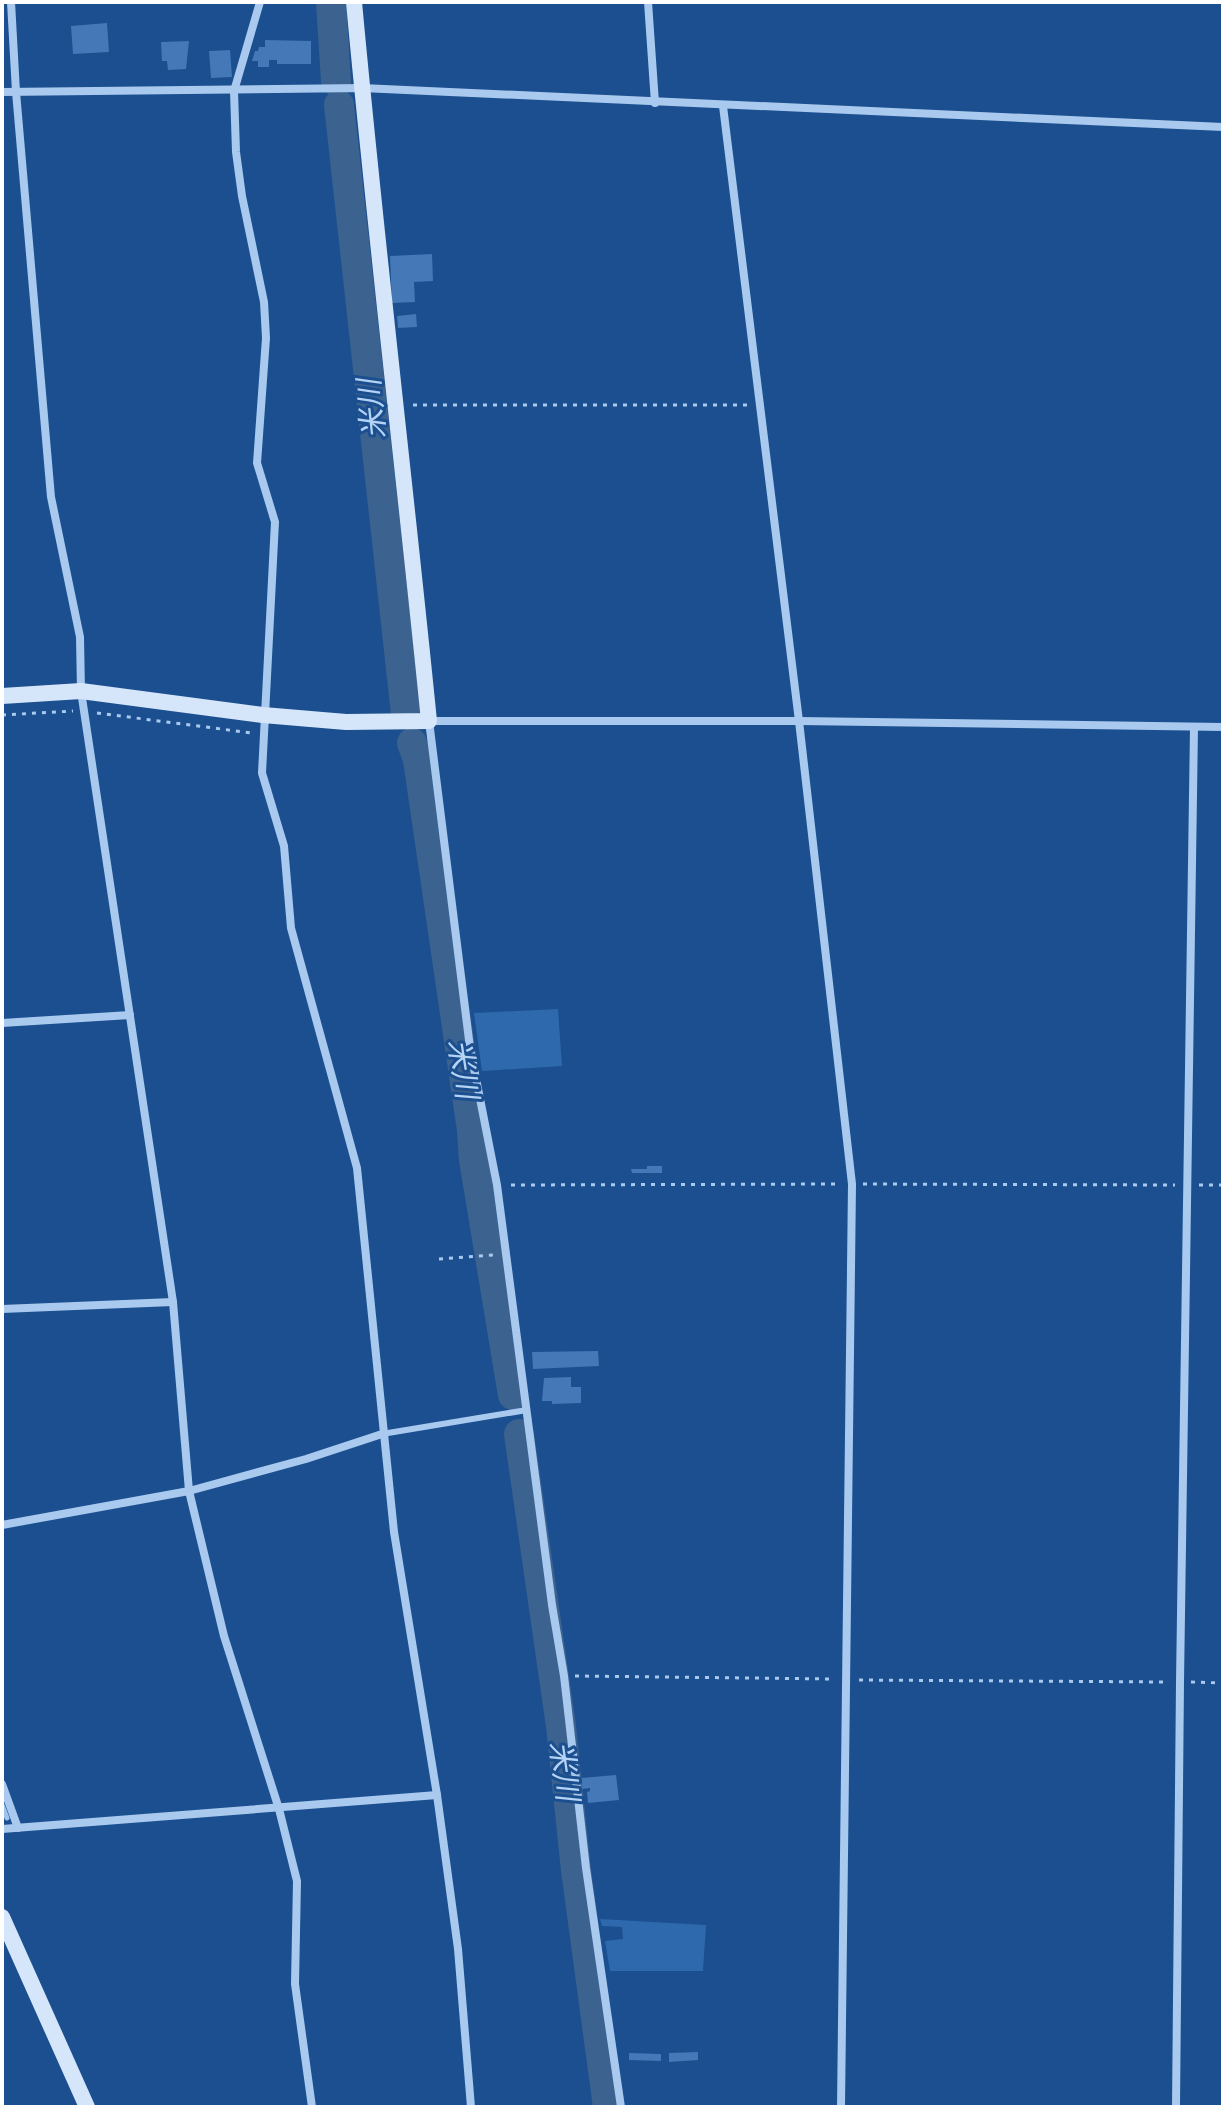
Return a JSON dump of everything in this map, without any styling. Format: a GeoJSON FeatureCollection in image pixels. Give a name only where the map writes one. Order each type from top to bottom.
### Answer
{"type":"FeatureCollection","features":[{"type":"Feature","properties":{"kind":"street"},"geometry":{"type":"LineString","coordinates":[[11,2],[51,497],[80,637],[81,691],[173,1302],[189,1491],[224,1636],[279,1809],[297,1881],[295,1984],[312,2107]]}},
{"type":"Feature","properties":{"kind":"street"},"geometry":{"type":"LineString","coordinates":[[260,2],[234,91],[236,152],[242,196],[264,302],[266,338],[257,463],[275,522],[262,773],[284,846],[291,928],[357,1168],[382,1434],[394,1532],[437,1795],[458,1949],[471,2107]]}},
{"type":"Feature","properties":{"kind":"street"},"geometry":{"type":"LineString","coordinates":[[354,2],[371,193],[397,405],[429,721],[470,1048],[497,1185],[564,1676],[586,1868],[621,2107]]}},
{"type":"Feature","properties":{"kind":"street"},"geometry":{"type":"LineString","coordinates":[[648,2],[655,103]]}},
{"type":"Feature","properties":{"kind":"street"},"geometry":{"type":"LineString","coordinates":[[2,92],[362,88],[1223,127]]}},
{"type":"Feature","properties":{"kind":"street"},"geometry":{"type":"LineString","coordinates":[[723,106],[852,1184],[841,2107]]}},
{"type":"Feature","properties":{"kind":"street"},"geometry":{"type":"LineString","coordinates":[[2,696],[81,691],[263,715],[346,722],[799,721],[1223,727]]}},
{"type":"Feature","properties":{"kind":"street"},"geometry":{"type":"LineString","coordinates":[[1176,2107],[1194,727]]}},
{"type":"Feature","properties":{"kind":"street"},"geometry":{"type":"LineString","coordinates":[[2,1023],[130,1015]]}},
{"type":"Feature","properties":{"kind":"street"},"geometry":{"type":"LineString","coordinates":[[2,1309],[173,1302]]}},
{"type":"Feature","properties":{"kind":"street"},"geometry":{"type":"LineString","coordinates":[[2,1525],[189,1491],[306,1459],[382,1434]]}},
{"type":"Feature","properties":{"kind":"street"},"geometry":{"type":"LineString","coordinates":[[2,1784],[18,1828]]}},
{"type":"Feature","properties":{"kind":"street"},"geometry":{"type":"LineString","coordinates":[[2,1829],[437,1795]]}},
{"type":"Feature","properties":{"kind":"street"},"geometry":{"type":"LineString","coordinates":[[2,1917],[87,2107]]}},
{"type":"Feature","properties":{"kind":"lane"},"geometry":{"type":"LineString","coordinates":[[382,1434],[527,1410]]}},
{"type":"Feature","properties":{"kind":"path"},"geometry":{"type":"LineString","coordinates":[[397,405],[760,405]]}},
{"type":"Feature","properties":{"kind":"path"},"geometry":{"type":"LineString","coordinates":[[497,1185],[1223,1185]]}},
{"type":"Feature","properties":{"kind":"path"},"geometry":{"type":"LineString","coordinates":[[439,1259],[498,1255]]}},
{"type":"Feature","properties":{"kind":"path"},"geometry":{"type":"LineString","coordinates":[[564,1676],[1223,1683]]}},
{"type":"Feature","properties":{"kind":"shaded area"},"geometry":{"type":"Polygon","coordinates":[[[558,1009],[562,1066],[482,1071],[474,1013],[558,1009]]]}},
{"type":"Feature","properties":{"kind":"shaded area"},"geometry":{"type":"Polygon","coordinates":[[[600,1919],[706,1925],[703,1971],[610,1971],[605,1941],[623,1939],[622,1927],[602,1926],[600,1919]]]}},
{"type":"Feature","properties":{"kind":"building"},"geometry":{"type":"Polygon","coordinates":[[[107,23],[109,52],[73,54],[71,26],[107,23]]]}},
{"type":"Feature","properties":{"kind":"building"},"geometry":{"type":"Polygon","coordinates":[[[265,40],[311,41],[311,64],[277,64],[277,60],[269,60],[269,67],[258,67],[258,61],[252,61],[255,51],[265,47],[265,40]]]}},
{"type":"Feature","properties":{"kind":"building"},"geometry":{"type":"Polygon","coordinates":[[[189,41],[186,69],[168,70],[167,61],[162,61],[161,42],[189,41]]]}},
{"type":"Feature","properties":{"kind":"building"},"geometry":{"type":"Polygon","coordinates":[[[230,50],[232,77],[211,78],[209,51],[230,50]]]}},
{"type":"Feature","properties":{"kind":"building"},"geometry":{"type":"Polygon","coordinates":[[[432,254],[433,281],[414,282],[415,302],[392,303],[390,256],[432,254]]]}},
{"type":"Feature","properties":{"kind":"building"},"geometry":{"type":"Polygon","coordinates":[[[416,314],[417,327],[398,328],[397,316],[416,314]]]}},
{"type":"Feature","properties":{"kind":"building"},"geometry":{"type":"Polygon","coordinates":[[[647,1166],[662,1166],[662,1173],[632,1173],[631,1169],[647,1169],[647,1166]]]}},
{"type":"Feature","properties":{"kind":"building"},"geometry":{"type":"Polygon","coordinates":[[[598,1351],[599,1366],[533,1369],[532,1352],[598,1351]]]}},
{"type":"Feature","properties":{"kind":"building"},"geometry":{"type":"Polygon","coordinates":[[[571,1377],[571,1387],[581,1387],[581,1403],[552,1404],[552,1401],[542,1401],[544,1378],[571,1377]]]}},
{"type":"Feature","properties":{"kind":"building"},"geometry":{"type":"Polygon","coordinates":[[[616,1775],[619,1800],[588,1803],[587,1792],[590,1788],[582,1789],[581,1778],[616,1775]]]}},
{"type":"Feature","properties":{"kind":"building"},"geometry":{"type":"Polygon","coordinates":[[[698,2052],[698,2060],[669,2062],[669,2053],[698,2052]]]}},
{"type":"Feature","properties":{"kind":"building"},"geometry":{"type":"Polygon","coordinates":[[[629,2053],[661,2054],[661,2061],[629,2060],[629,2053]]]}},
{"type":"Feature","properties":{"kind":"waterway","name":"米川"},"geometry":{"type":"LineString","coordinates":[[331,2],[336,81]]}},
{"type":"Feature","properties":{"kind":"waterway","name":"米川"},"geometry":{"type":"LineString","coordinates":[[339,105],[406,714]]}},
{"type":"Feature","properties":{"kind":"waterway","name":"米川"},"geometry":{"type":"LineString","coordinates":[[412,743],[418,760],[474,1160],[513,1395]]}},
{"type":"Feature","properties":{"kind":"waterway","name":"米川"},"geometry":{"type":"LineString","coordinates":[[519,1434],[561,1726],[576,1870],[608,2107]]}},
{"type":"Feature","properties":{"kind":"waterway"},"geometry":{"type":"LineString","coordinates":[[2,1805],[7,1818]]}}]}
